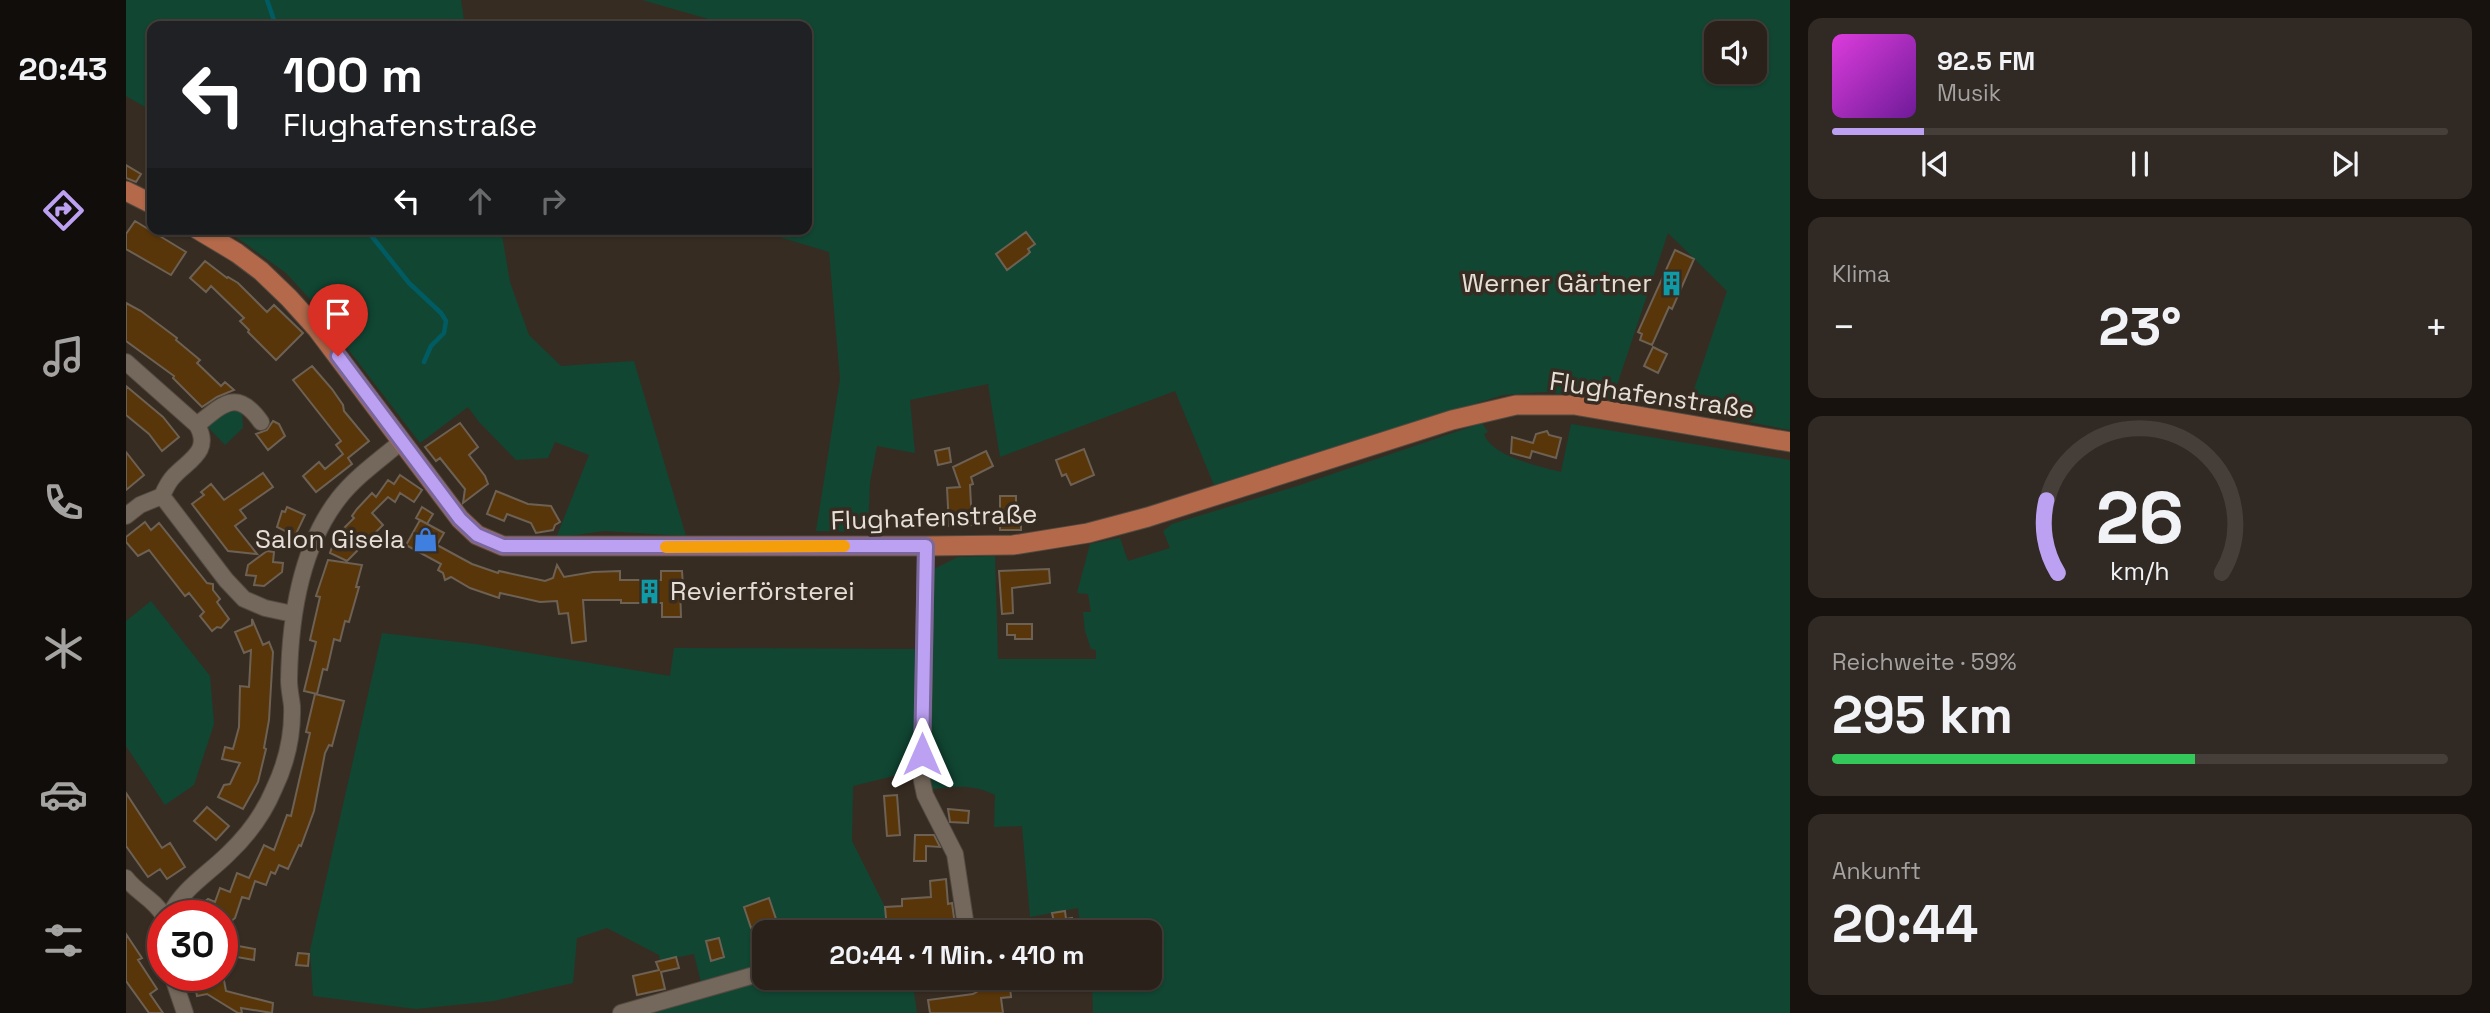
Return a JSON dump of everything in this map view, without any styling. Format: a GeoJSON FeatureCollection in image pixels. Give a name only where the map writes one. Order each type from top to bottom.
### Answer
{"type":"FeatureCollection","features":[{"type":"Feature","properties":{"kind":"main road"},"geometry":{"type":"LineString","coordinates":[[126,191],[147,202]]}},
{"type":"Feature","properties":{"kind":"main road","name":"Flughafenstraße"},"geometry":{"type":"LineString","coordinates":[[207,235],[261,271],[289,298],[317,329],[466,525],[477,535],[503,546],[1013,545],[1088,533],[1148,517],[1452,420],[1516,405],[1556,404],[1584,407],[1790,442]]}},
{"type":"Feature","properties":{"kind":"street"},"geometry":{"type":"LineString","coordinates":[[126,362],[197,425],[202,437],[200,452],[172,478],[162,496],[140,505],[126,516]]}},
{"type":"Feature","properties":{"kind":"street"},"geometry":{"type":"LineString","coordinates":[[197,425],[222,406],[234,401],[244,403],[261,422]]}},
{"type":"Feature","properties":{"kind":"street"},"geometry":{"type":"LineString","coordinates":[[180,900],[244,838],[266,805],[278,779],[289,742],[292,705],[288,693],[289,655],[293,614],[308,560],[326,516],[341,495],[402,441]]}},
{"type":"Feature","properties":{"kind":"street"},"geometry":{"type":"LineString","coordinates":[[162,496],[235,591],[254,604],[293,614]]}},
{"type":"Feature","properties":{"kind":"street"},"geometry":{"type":"LineString","coordinates":[[926,546],[922,781],[925,795],[955,854],[965,920]]}},
{"type":"Feature","properties":{"kind":"street"},"geometry":{"type":"LineString","coordinates":[[126,878],[133,887],[152,900],[184,893]]}},
{"type":"Feature","properties":{"kind":"street"},"geometry":{"type":"LineString","coordinates":[[621,1013],[752,976]]}},
{"type":"Feature","properties":{"kind":"street"},"geometry":{"type":"LineString","coordinates":[[177,991],[185,1013]]}},
{"type":"Feature","properties":{"kind":"green space"},"geometry":{"type":"Polygon","coordinates":[[[126,0],[461,0],[464,21],[147,21],[147,108],[126,96],[126,0]]]}},
{"type":"Feature","properties":{"kind":"green space"},"geometry":{"type":"Polygon","coordinates":[[[642,0],[1790,0],[1790,430],[1687,410],[1727,291],[1668,233],[1612,400],[1545,392],[1503,395],[1214,485],[1175,391],[1000,457],[988,384],[910,400],[915,453],[877,446],[870,482],[868,532],[816,531],[840,379],[829,252],[772,235],[812,235],[812,21],[716,21],[642,0]]]}},
{"type":"Feature","properties":{"kind":"green space"},"geometry":{"type":"Polygon","coordinates":[[[233,235],[502,235],[510,282],[529,335],[561,366],[634,361],[686,536],[604,531],[556,538],[589,455],[555,442],[548,458],[516,460],[468,407],[420,443],[308,297],[286,273],[233,235]]]}},
{"type":"Feature","properties":{"kind":"green space"},"geometry":{"type":"Polygon","coordinates":[[[230,405],[242,410],[243,428],[225,445],[205,424],[230,405]]]}},
{"type":"Feature","properties":{"kind":"green space"},"geometry":{"type":"Polygon","coordinates":[[[1482,423],[1488,432],[1484,434],[1488,442],[1496,449],[1517,459],[1561,472],[1571,424],[1790,460],[1790,1013],[1093,1013],[1092,990],[1162,990],[1162,920],[1079,920],[1078,908],[1030,917],[1022,826],[994,827],[995,795],[987,791],[964,787],[933,789],[928,771],[932,570],[958,557],[995,556],[998,659],[1096,659],[1096,650],[1091,649],[1085,631],[1083,612],[1091,612],[1088,594],[1077,593],[1090,544],[1120,538],[1128,561],[1170,548],[1163,531],[1172,524],[1297,486],[1482,423]]]}},
{"type":"Feature","properties":{"kind":"green space"},"geometry":{"type":"Polygon","coordinates":[[[151,601],[210,676],[214,724],[194,785],[165,805],[126,746],[126,621],[151,601]]]}},
{"type":"Feature","properties":{"kind":"green space"},"geometry":{"type":"Polygon","coordinates":[[[382,633],[475,644],[670,676],[674,648],[915,649],[914,771],[853,786],[852,841],[885,907],[886,920],[752,920],[752,990],[914,990],[917,1013],[639,1013],[703,990],[694,954],[660,961],[659,955],[607,928],[577,938],[573,983],[494,1001],[416,1009],[313,996],[310,950],[382,633]]]}},
{"type":"Feature","properties":{"kind":"building"},"geometry":{"type":"Polygon","coordinates":[[[126,165],[141,174],[136,182],[126,178],[126,165]]]}},
{"type":"Feature","properties":{"kind":"building"},"geometry":{"type":"Polygon","coordinates":[[[135,221],[147,228],[147,235],[158,235],[186,252],[171,275],[126,249],[126,234],[135,221]]]}},
{"type":"Feature","properties":{"kind":"building"},"geometry":{"type":"Polygon","coordinates":[[[1026,232],[1035,244],[1028,249],[1030,252],[1027,255],[1007,270],[996,254],[1026,232]]]}},
{"type":"Feature","properties":{"kind":"building","name":"Werner Gärtner"},"geometry":{"type":"Polygon","coordinates":[[[1675,250],[1694,259],[1672,309],[1669,307],[1652,345],[1640,340],[1642,334],[1638,332],[1675,250]]]}},
{"type":"Feature","properties":{"kind":"building"},"geometry":{"type":"Polygon","coordinates":[[[205,261],[238,283],[267,312],[274,305],[303,333],[276,360],[248,332],[240,321],[244,318],[211,286],[206,292],[190,278],[205,261]]]}},
{"type":"Feature","properties":{"kind":"building"},"geometry":{"type":"Polygon","coordinates":[[[126,303],[177,338],[176,340],[200,360],[197,363],[221,386],[225,382],[234,390],[202,407],[174,376],[126,341],[126,303]]]}},
{"type":"Feature","properties":{"kind":"building"},"geometry":{"type":"Polygon","coordinates":[[[1653,347],[1667,354],[1658,373],[1644,366],[1653,347]]]}},
{"type":"Feature","properties":{"kind":"building"},"geometry":{"type":"Polygon","coordinates":[[[312,366],[369,441],[348,458],[352,464],[316,492],[303,476],[319,462],[325,469],[343,454],[336,445],[341,441],[293,380],[312,366]]]}},
{"type":"Feature","properties":{"kind":"building"},"geometry":{"type":"Polygon","coordinates":[[[126,386],[163,417],[179,437],[162,451],[149,434],[126,415],[126,386]]]}},
{"type":"Feature","properties":{"kind":"building"},"geometry":{"type":"Polygon","coordinates":[[[273,421],[279,424],[285,436],[268,450],[256,434],[267,430],[273,421]]]}},
{"type":"Feature","properties":{"kind":"building"},"geometry":{"type":"Polygon","coordinates":[[[460,423],[478,447],[469,455],[488,484],[463,503],[465,489],[440,458],[436,461],[425,447],[460,423]]]}},
{"type":"Feature","properties":{"kind":"building"},"geometry":{"type":"Polygon","coordinates":[[[1547,431],[1549,435],[1561,438],[1556,458],[1532,451],[1530,458],[1511,453],[1512,437],[1533,443],[1536,434],[1547,431]]]}},
{"type":"Feature","properties":{"kind":"building"},"geometry":{"type":"Polygon","coordinates":[[[949,448],[951,462],[938,465],[935,451],[949,448]]]}},
{"type":"Feature","properties":{"kind":"building"},"geometry":{"type":"Polygon","coordinates":[[[1084,449],[1094,475],[1071,485],[1066,474],[1062,476],[1056,460],[1084,449]]]}},
{"type":"Feature","properties":{"kind":"building"},"geometry":{"type":"Polygon","coordinates":[[[986,451],[993,466],[971,477],[972,525],[949,526],[947,488],[960,487],[953,467],[986,451]]]}},
{"type":"Feature","properties":{"kind":"building"},"geometry":{"type":"Polygon","coordinates":[[[126,452],[144,475],[126,490],[126,452]]]}},
{"type":"Feature","properties":{"kind":"building"},"geometry":{"type":"Polygon","coordinates":[[[263,473],[273,487],[240,510],[246,518],[235,526],[257,554],[228,551],[192,504],[204,495],[201,492],[211,484],[224,500],[263,473]]]}},
{"type":"Feature","properties":{"kind":"building"},"geometry":{"type":"Polygon","coordinates":[[[400,475],[422,490],[414,502],[400,493],[395,502],[388,497],[372,513],[383,525],[347,561],[330,553],[342,533],[353,539],[344,528],[354,518],[352,516],[357,509],[372,493],[376,497],[388,480],[394,484],[400,475]]]}},
{"type":"Feature","properties":{"kind":"building"},"geometry":{"type":"Polygon","coordinates":[[[496,491],[528,504],[551,506],[560,522],[553,530],[536,533],[531,523],[507,514],[504,521],[487,514],[496,491]]]}},
{"type":"Feature","properties":{"kind":"building"},"geometry":{"type":"Polygon","coordinates":[[[1000,496],[1016,496],[1016,518],[1021,518],[1021,530],[1000,530],[1000,496]]]}},
{"type":"Feature","properties":{"kind":"building"},"geometry":{"type":"Polygon","coordinates":[[[287,507],[305,515],[295,536],[277,527],[282,511],[285,512],[287,507]]]}},
{"type":"Feature","properties":{"kind":"building"},"geometry":{"type":"Polygon","coordinates":[[[422,507],[433,514],[427,524],[416,518],[422,507]]]}},
{"type":"Feature","properties":{"kind":"building"},"geometry":{"type":"Polygon","coordinates":[[[420,520],[444,533],[437,545],[472,564],[498,573],[499,571],[545,581],[553,578],[557,565],[564,577],[620,571],[620,580],[661,580],[661,571],[682,571],[681,617],[662,617],[662,603],[583,600],[586,641],[572,643],[568,613],[559,614],[557,601],[540,602],[500,593],[499,598],[470,588],[451,577],[445,580],[443,573],[438,570],[441,564],[406,545],[420,520]]]}},
{"type":"Feature","properties":{"kind":"building"},"geometry":{"type":"Polygon","coordinates":[[[145,522],[151,530],[159,523],[207,583],[213,584],[213,590],[220,599],[217,602],[229,619],[221,628],[217,627],[212,631],[200,616],[204,612],[189,593],[185,596],[149,550],[138,556],[126,542],[126,537],[145,522]]]}},
{"type":"Feature","properties":{"kind":"building"},"geometry":{"type":"Polygon","coordinates":[[[267,551],[274,552],[273,562],[283,563],[282,572],[264,586],[254,585],[256,576],[246,575],[248,565],[267,551]]]}},
{"type":"Feature","properties":{"kind":"building"},"geometry":{"type":"Polygon","coordinates":[[[328,560],[362,565],[349,622],[345,621],[340,641],[334,639],[327,670],[323,669],[317,694],[304,691],[316,642],[310,640],[320,597],[316,596],[328,560]]]}},
{"type":"Feature","properties":{"kind":"building"},"geometry":{"type":"Polygon","coordinates":[[[1049,569],[1050,583],[1012,588],[1013,613],[1002,614],[999,571],[1049,569]]]}},
{"type":"Feature","properties":{"kind":"building"},"geometry":{"type":"Polygon","coordinates":[[[252,619],[263,645],[269,642],[273,652],[266,749],[258,782],[243,809],[218,797],[224,785],[230,784],[240,763],[222,759],[225,747],[233,749],[239,727],[240,686],[249,687],[251,650],[244,653],[235,632],[252,625],[252,619]]]}},
{"type":"Feature","properties":{"kind":"building"},"geometry":{"type":"Polygon","coordinates":[[[1007,624],[1032,624],[1032,639],[1015,639],[1015,635],[1007,635],[1007,624]]]}},
{"type":"Feature","properties":{"kind":"building"},"geometry":{"type":"Polygon","coordinates":[[[315,694],[344,701],[332,746],[329,745],[325,753],[314,811],[301,846],[299,845],[288,869],[279,865],[275,874],[271,872],[266,885],[255,881],[249,899],[242,897],[238,909],[238,900],[216,900],[220,888],[230,892],[237,873],[249,878],[264,845],[274,850],[287,815],[291,816],[310,733],[306,732],[315,694]]]}},
{"type":"Feature","properties":{"kind":"building"},"geometry":{"type":"Polygon","coordinates":[[[126,793],[162,848],[170,843],[185,867],[167,879],[160,869],[148,877],[126,846],[126,793]]]}},
{"type":"Feature","properties":{"kind":"building"},"geometry":{"type":"Polygon","coordinates":[[[897,795],[900,835],[887,836],[884,796],[897,795]]]}},
{"type":"Feature","properties":{"kind":"building"},"geometry":{"type":"Polygon","coordinates":[[[207,807],[229,826],[216,840],[194,821],[207,807]]]}},
{"type":"Feature","properties":{"kind":"building"},"geometry":{"type":"Polygon","coordinates":[[[948,809],[969,811],[968,823],[950,822],[948,809]]]}},
{"type":"Feature","properties":{"kind":"building"},"geometry":{"type":"Polygon","coordinates":[[[915,835],[934,835],[940,847],[926,846],[926,861],[914,861],[915,835]]]}},
{"type":"Feature","properties":{"kind":"building"},"geometry":{"type":"Polygon","coordinates":[[[946,879],[948,904],[952,903],[954,920],[886,920],[885,907],[902,906],[902,899],[931,897],[930,881],[946,879]]]}},
{"type":"Feature","properties":{"kind":"building"},"geometry":{"type":"Polygon","coordinates":[[[769,898],[776,919],[752,920],[751,928],[744,907],[769,898]]]}},
{"type":"Feature","properties":{"kind":"building"},"geometry":{"type":"Polygon","coordinates":[[[1065,911],[1066,919],[1072,920],[1054,920],[1052,913],[1065,911]]]}},
{"type":"Feature","properties":{"kind":"building"},"geometry":{"type":"Polygon","coordinates":[[[126,934],[142,958],[138,960],[147,974],[147,991],[154,991],[150,994],[163,1013],[149,1013],[126,981],[126,934]]]}},
{"type":"Feature","properties":{"kind":"building"},"geometry":{"type":"Polygon","coordinates":[[[719,938],[724,957],[711,961],[706,941],[719,938]]]}},
{"type":"Feature","properties":{"kind":"building"},"geometry":{"type":"Polygon","coordinates":[[[238,946],[255,949],[254,960],[238,957],[238,946]]]}},
{"type":"Feature","properties":{"kind":"building"},"geometry":{"type":"Polygon","coordinates":[[[298,953],[309,954],[308,966],[296,965],[298,953]]]}},
{"type":"Feature","properties":{"kind":"building"},"geometry":{"type":"Polygon","coordinates":[[[676,957],[679,968],[661,972],[665,989],[637,995],[633,976],[659,970],[656,962],[676,957]]]}},
{"type":"Feature","properties":{"kind":"building"},"geometry":{"type":"Polygon","coordinates":[[[980,990],[1010,990],[1011,997],[1001,998],[1003,1013],[930,1013],[928,1000],[973,994],[980,990]]]}},
{"type":"Feature","properties":{"kind":"building"},"geometry":{"type":"Polygon","coordinates":[[[196,991],[226,991],[273,1003],[272,1013],[241,1008],[242,1013],[238,1013],[207,994],[197,996],[196,991]]]}},
{"type":"Feature","properties":{"kind":"waterway"},"geometry":{"type":"LineString","coordinates":[[267,0],[274,21]]}},
{"type":"Feature","properties":{"kind":"waterway"},"geometry":{"type":"LineString","coordinates":[[371,235],[409,283],[446,321],[444,333],[431,346],[424,362]]}},
{"type":"Feature","properties":{"kind":"slow traffic"},"geometry":{"type":"LineString","coordinates":[[666,547],[844,546]]}},
{"type":"Feature","properties":{"kind":"place","name":"Werner Gärtner"},"geometry":{"type":"Point","coordinates":[1672,283]}},
{"type":"Feature","properties":{"kind":"place","name":"Salon Gisela"},"geometry":{"type":"Point","coordinates":[425,539]}},
{"type":"Feature","properties":{"kind":"place","name":"Revierförsterei"},"geometry":{"type":"Point","coordinates":[650,591]}},
{"type":"Feature","properties":{"kind":"route"},"geometry":{"type":"LineString","coordinates":[[338,356],[460,519],[477,535],[503,546],[926,546],[922,754]]}}]}
